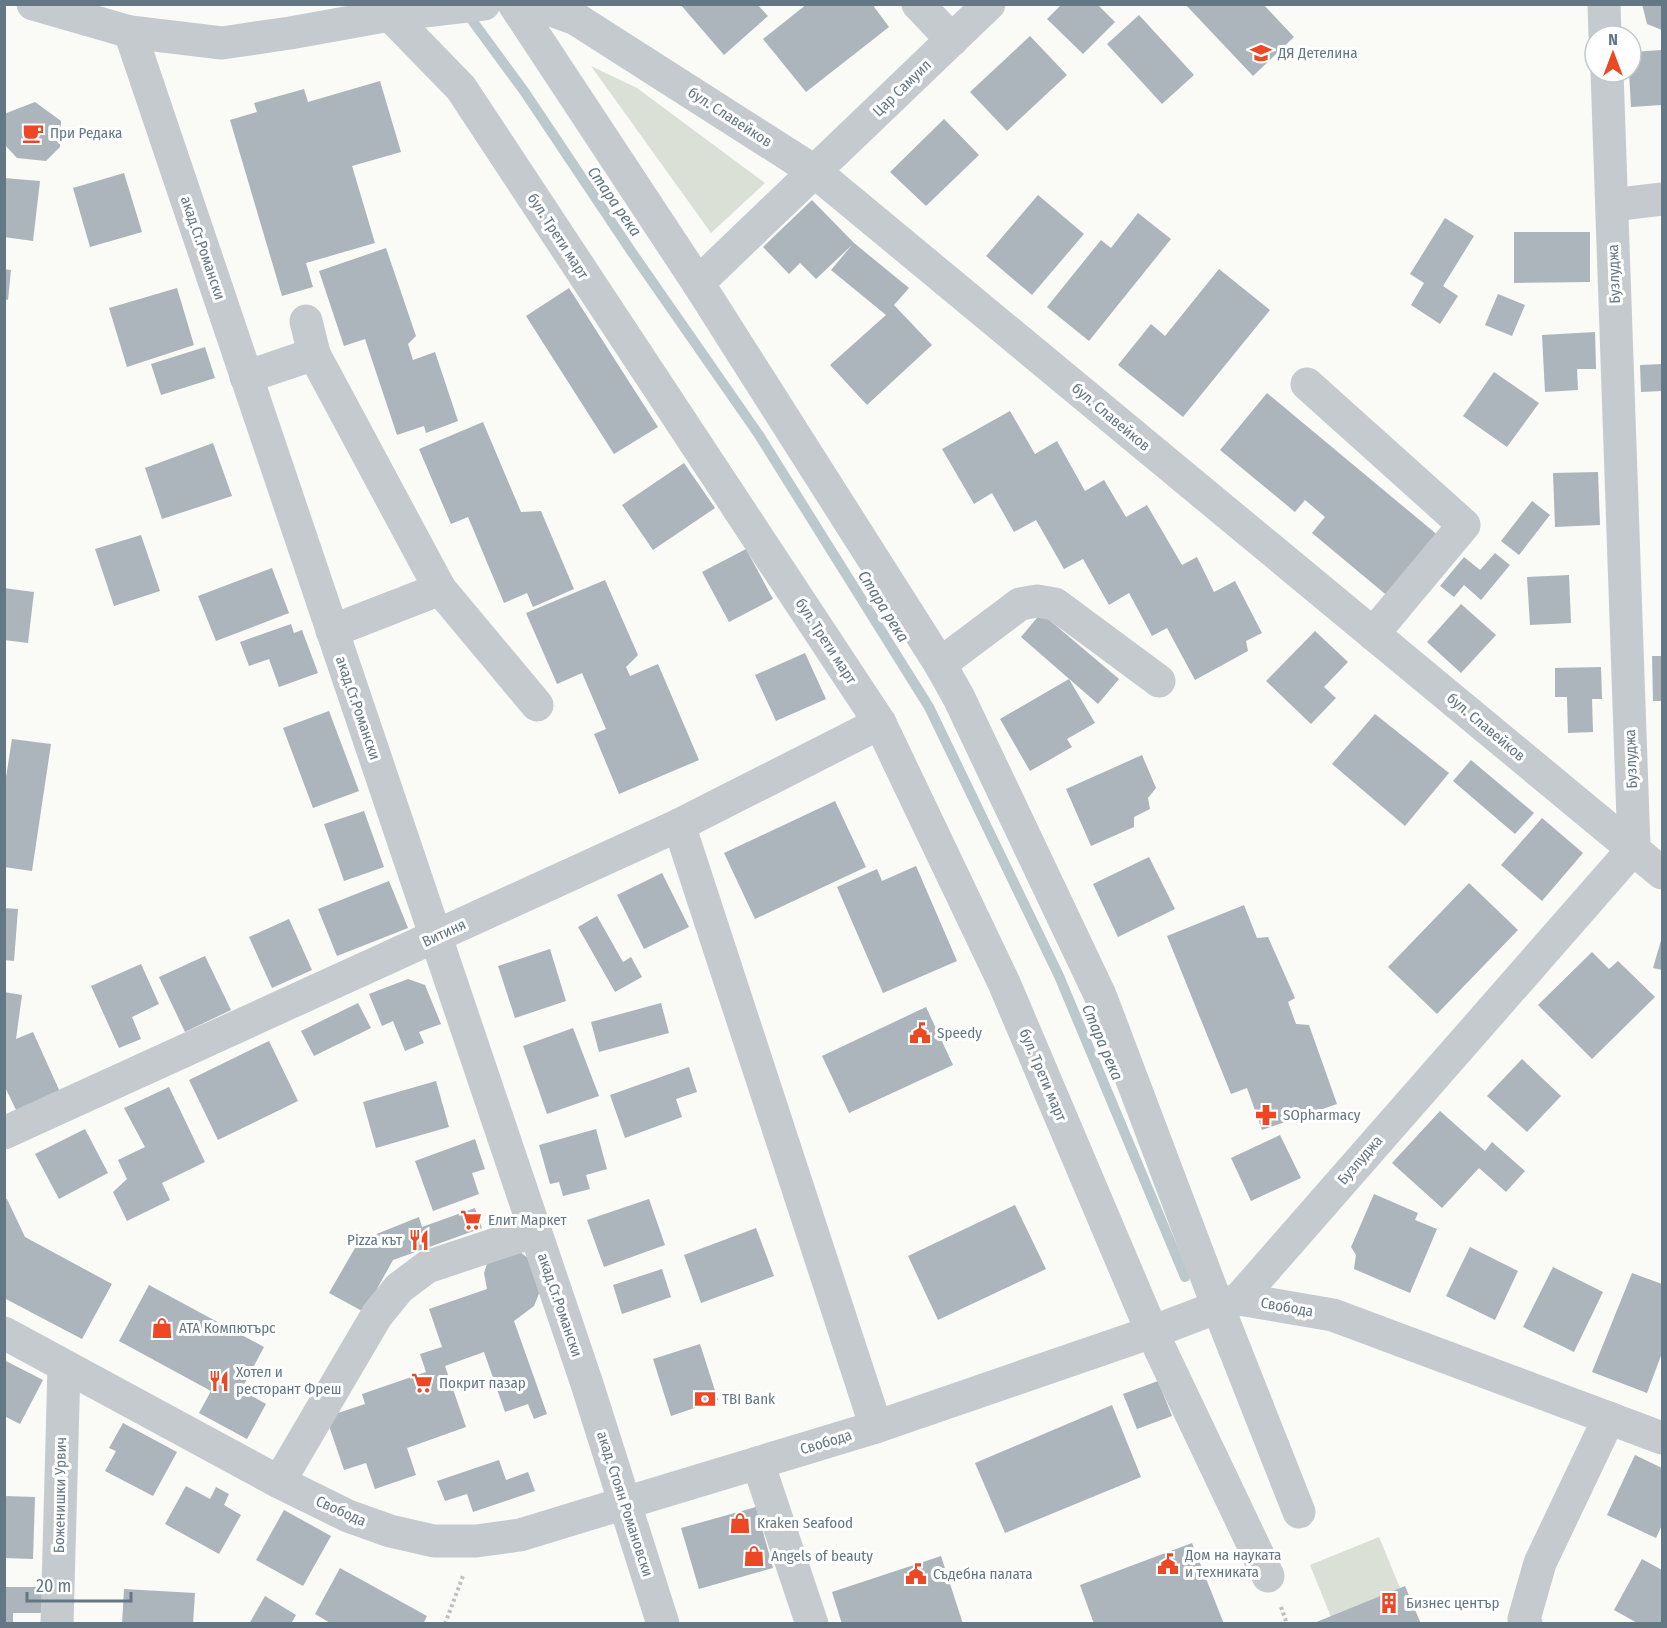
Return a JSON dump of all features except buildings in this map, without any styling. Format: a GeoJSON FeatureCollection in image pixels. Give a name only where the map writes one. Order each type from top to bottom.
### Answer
{"type":"FeatureCollection","features":[{"type":"Feature","properties":{"kind":"street"},"geometry":{"type":"LineString","coordinates":[[33,4],[130,32],[222,43],[390,15],[483,5]]}},
{"type":"Feature","properties":{"kind":"street"},"geometry":{"type":"LineString","coordinates":[[514,4],[698,283],[940,664],[964,709],[1100,995],[1229,1303],[1299,1512]]}},
{"type":"Feature","properties":{"kind":"street","name":"бул. Славейков"},"geometry":{"type":"LineString","coordinates":[[531,4],[576,19],[814,171],[1662,873]]}},
{"type":"Feature","properties":{"kind":"street"},"geometry":{"type":"LineString","coordinates":[[918,4],[951,40]]}},
{"type":"Feature","properties":{"kind":"street","name":"Цар Самуил"},"geometry":{"type":"LineString","coordinates":[[698,283],[989,4]]}},
{"type":"Feature","properties":{"kind":"street"},"geometry":{"type":"LineString","coordinates":[[1604,4],[1605,24]]}},
{"type":"Feature","properties":{"kind":"street","name":"бул. Трети март"},"geometry":{"type":"LineString","coordinates":[[390,15],[460,88],[880,723],[1004,983],[1152,1332],[1268,1576]]}},
{"type":"Feature","properties":{"kind":"street","name":"акад.Ст.Романски"},"geometry":{"type":"LineString","coordinates":[[130,32],[587,1384]]}},
{"type":"Feature","properties":{"kind":"street","name":"Бузлуджа"},"geometry":{"type":"LineString","coordinates":[[1229,1303],[1634,848],[1607,84]]}},
{"type":"Feature","properties":{"kind":"street"},"geometry":{"type":"LineString","coordinates":[[1612,205],[1662,199]]}},
{"type":"Feature","properties":{"kind":"street"},"geometry":{"type":"LineString","coordinates":[[306,321],[314,354],[440,590],[537,705]]}},
{"type":"Feature","properties":{"kind":"street"},"geometry":{"type":"LineString","coordinates":[[246,377],[314,354]]}},
{"type":"Feature","properties":{"kind":"street"},"geometry":{"type":"LineString","coordinates":[[1307,384],[1464,525],[1373,634]]}},
{"type":"Feature","properties":{"kind":"street"},"geometry":{"type":"LineString","coordinates":[[332,631],[440,590]]}},
{"type":"Feature","properties":{"kind":"street"},"geometry":{"type":"LineString","coordinates":[[940,664],[1020,604],[1037,601],[1055,604],[1159,681]]}},
{"type":"Feature","properties":{"kind":"street","name":"Витиня"},"geometry":{"type":"LineString","coordinates":[[4,1133],[679,825],[880,723]]}},
{"type":"Feature","properties":{"kind":"street"},"geometry":{"type":"LineString","coordinates":[[679,825],[876,1427]]}},
{"type":"Feature","properties":{"kind":"street"},"geometry":{"type":"LineString","coordinates":[[279,1482],[377,1315],[399,1288],[427,1267],[535,1231]]}},
{"type":"Feature","properties":{"kind":"street","name":"Свобода"},"geometry":{"type":"LineString","coordinates":[[4,1333],[279,1482],[348,1516],[390,1531],[434,1541],[476,1541],[520,1534],[625,1503],[876,1427],[1152,1332],[1229,1303],[1333,1315],[1662,1438]]}},
{"type":"Feature","properties":{"kind":"street","name":"Боженишки Урвич"},"geometry":{"type":"LineString","coordinates":[[57,1623],[64,1366]]}},
{"type":"Feature","properties":{"kind":"street","name":"акад. Стоян Романовски"},"geometry":{"type":"LineString","coordinates":[[587,1384],[663,1623]]}},
{"type":"Feature","properties":{"kind":"street"},"geometry":{"type":"LineString","coordinates":[[1526,1623],[1524,1618],[1540,1563],[1609,1418]]}},
{"type":"Feature","properties":{"kind":"street"},"geometry":{"type":"LineString","coordinates":[[758,1462],[812,1623]]}},
{"type":"Feature","properties":{"kind":"path"},"geometry":{"type":"LineString","coordinates":[[445,1623],[476,1541]]}},
{"type":"Feature","properties":{"kind":"shaded area"},"geometry":{"type":"Polygon","coordinates":[[[591,66],[637,88],[765,183],[711,233],[591,66]]]}},
{"type":"Feature","properties":{"kind":"shaded area"},"geometry":{"type":"Polygon","coordinates":[[[1379,1537],[1400,1588],[1331,1617],[1310,1565],[1379,1537]]]}},
{"type":"Feature","properties":{"kind":"waterway","name":"Стара река"},"geometry":{"type":"LineString","coordinates":[[466,12],[524,91],[631,251],[759,435],[929,707],[1059,976],[1185,1277]]}},
{"type":"Feature","properties":{"kind":"place","name":"ДЯ Детелина"},"geometry":{"type":"Point","coordinates":[1261,53]}},
{"type":"Feature","properties":{"kind":"place","name":"При Редака"},"geometry":{"type":"Point","coordinates":[33,133]}},
{"type":"Feature","properties":{"kind":"place","name":"Speedy"},"geometry":{"type":"Point","coordinates":[920,1033]}},
{"type":"Feature","properties":{"kind":"place","name":"SOpharmacy"},"geometry":{"type":"Point","coordinates":[1266,1115]}},
{"type":"Feature","properties":{"kind":"place","name":"Елит Маркет"},"geometry":{"type":"Point","coordinates":[471,1220]}},
{"type":"Feature","properties":{"kind":"place","name":"Pizza кът"},"geometry":{"type":"Point","coordinates":[419,1240]}},
{"type":"Feature","properties":{"kind":"place","name":"АТА Компютърс"},"geometry":{"type":"Point","coordinates":[162,1328]}},
{"type":"Feature","properties":{"kind":"place","name":"Хотел и ресторант Фреш"},"geometry":{"type":"Point","coordinates":[219,1381]}},
{"type":"Feature","properties":{"kind":"place","name":"Покрит пазар"},"geometry":{"type":"Point","coordinates":[422,1383]}},
{"type":"Feature","properties":{"kind":"place","name":"TBI Bank"},"geometry":{"type":"Point","coordinates":[705,1399]}},
{"type":"Feature","properties":{"kind":"place","name":"Kraken Seafood"},"geometry":{"type":"Point","coordinates":[740,1523]}},
{"type":"Feature","properties":{"kind":"place","name":"Angels of beauty"},"geometry":{"type":"Point","coordinates":[754,1556]}},
{"type":"Feature","properties":{"kind":"place","name":"Дом на науката и техниката"},"geometry":{"type":"Point","coordinates":[1168,1564]}},
{"type":"Feature","properties":{"kind":"place","name":"Съдебна палата"},"geometry":{"type":"Point","coordinates":[916,1574]}},
{"type":"Feature","properties":{"kind":"place","name":"Бизнес център"},"geometry":{"type":"Point","coordinates":[1389,1603]}}]}
